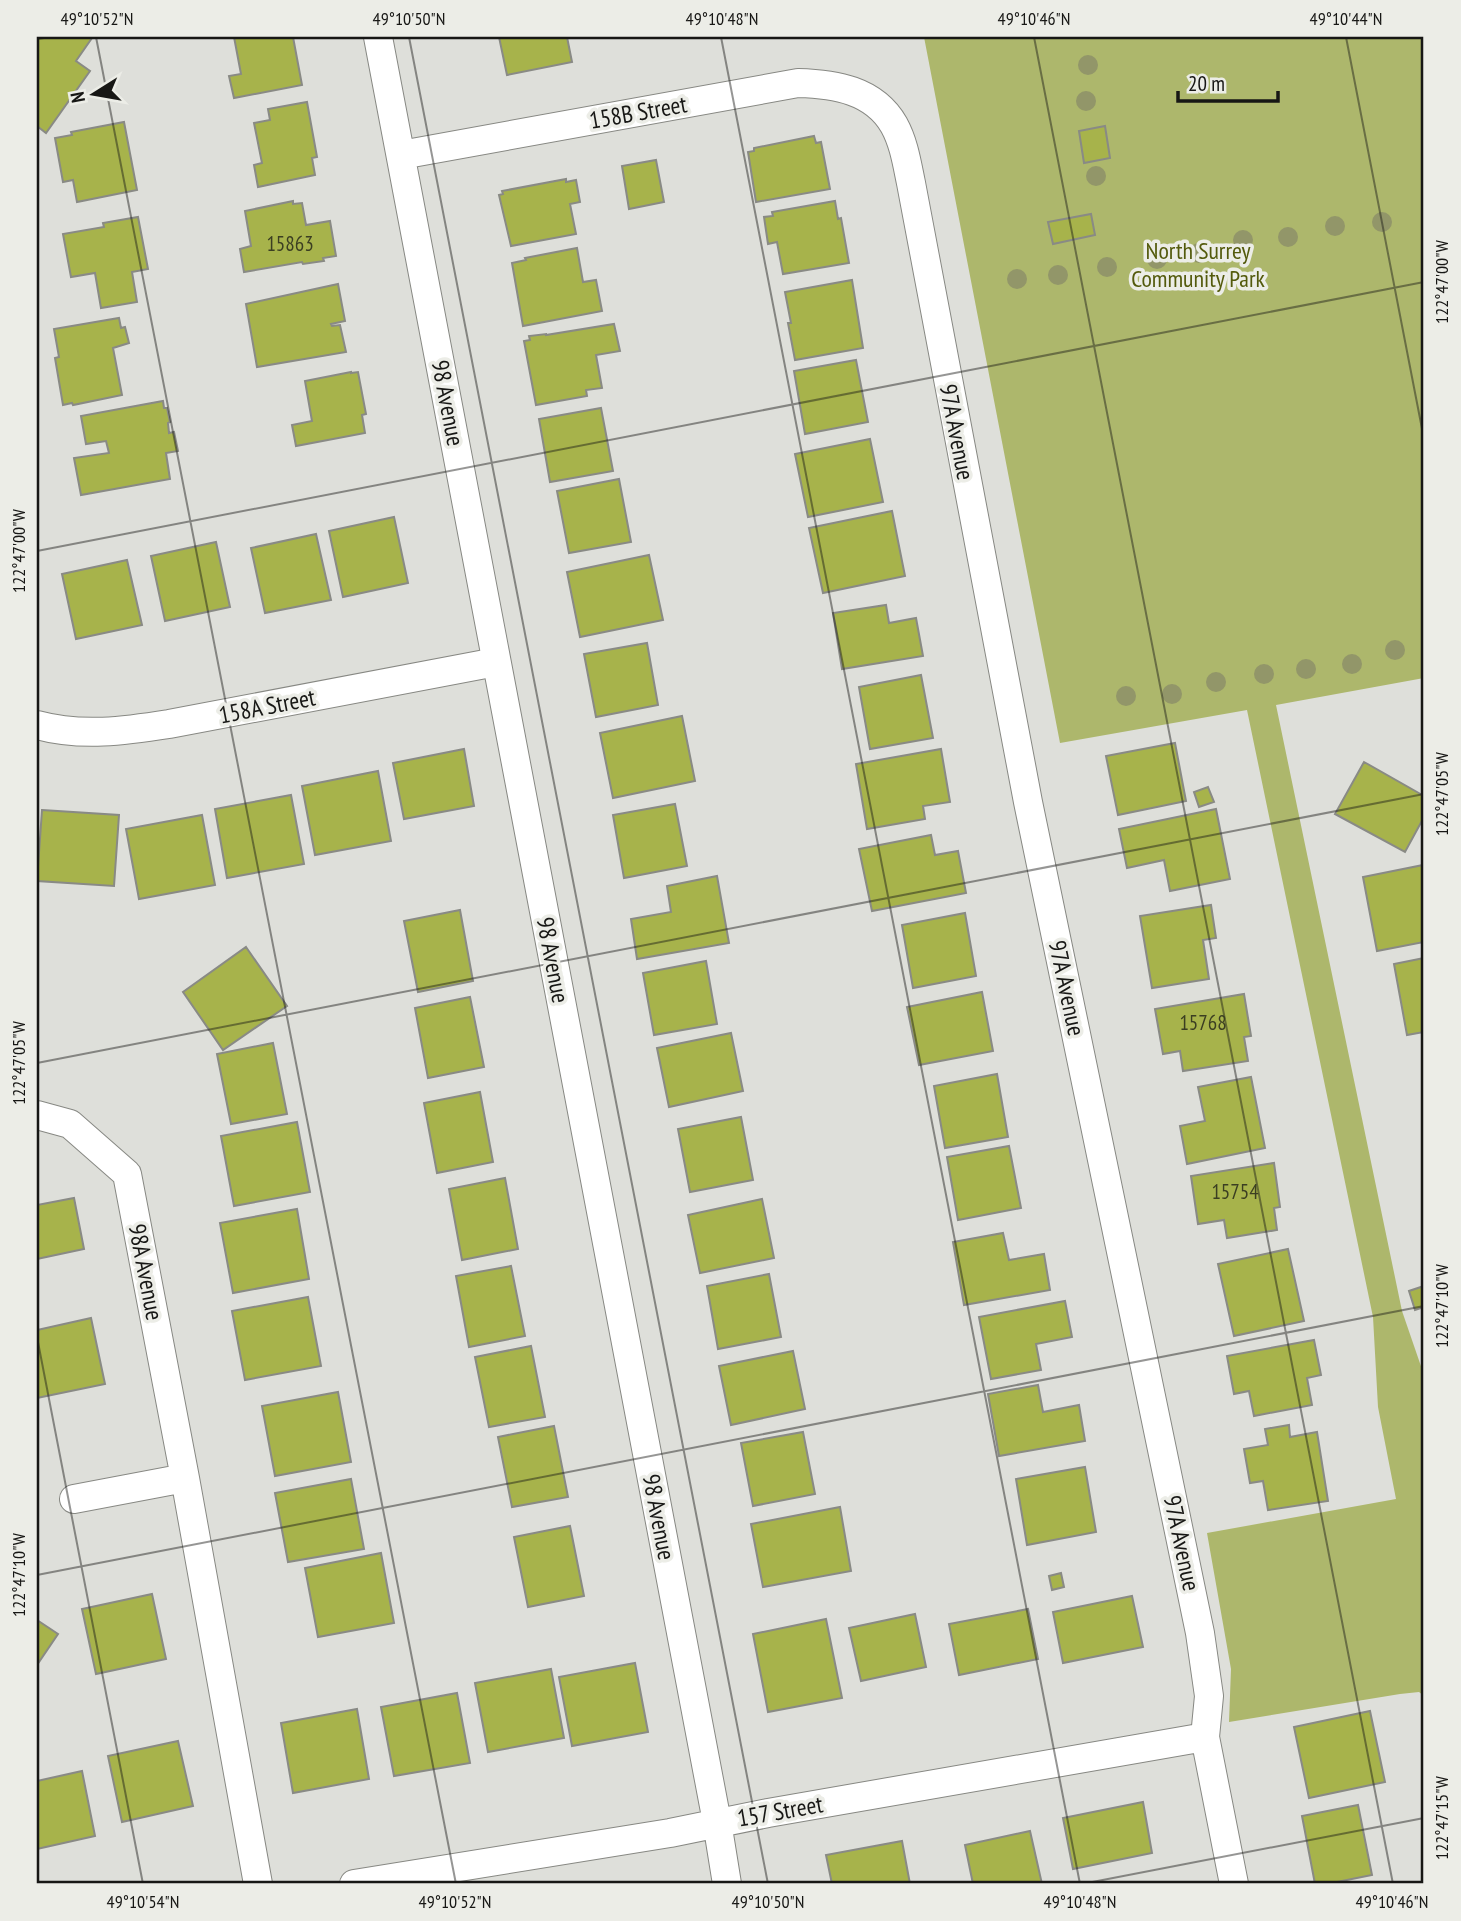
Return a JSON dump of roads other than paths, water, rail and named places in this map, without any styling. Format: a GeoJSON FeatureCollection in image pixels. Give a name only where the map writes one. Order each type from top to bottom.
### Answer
{"type":"FeatureCollection","features":[{"type":"Feature","properties":{"kind":"street","name":"98 Avenue"},"geometry":{"type":"LineString","coordinates":[[378,37],[718,1822],[727,1884]]}},
{"type":"Feature","properties":{"kind":"street","name":"158B Street"},"geometry":{"type":"LineString","coordinates":[[401,155],[798,83],[842,87],[872,101]]}},
{"type":"Feature","properties":{"kind":"street","name":"97A Avenue"},"geometry":{"type":"LineString","coordinates":[[872,101],[893,124],[905,156],[911,183],[1028,802],[1200,1633],[1209,1696],[1205,1737],[1234,1884]]}},
{"type":"Feature","properties":{"kind":"street","name":"158A Street"},"geometry":{"type":"LineString","coordinates":[[37,725],[68,732],[128,730],[496,662]]}},
{"type":"Feature","properties":{"kind":"street","name":"98A Avenue"},"geometry":{"type":"LineString","coordinates":[[37,1115],[70,1124],[127,1174],[258,1884]]}},
{"type":"Feature","properties":{"kind":"street"},"geometry":{"type":"LineString","coordinates":[[74,1499],[185,1478]]}},
{"type":"Feature","properties":{"kind":"street","name":"157 Street"},"geometry":{"type":"LineString","coordinates":[[354,1884],[670,1833],[718,1822],[1205,1737]]}},
{"type":"Feature","properties":{"kind":"park label","name":"North Surrey Community Park"},"geometry":{"type":"Point","coordinates":[1198,264]}}]}
